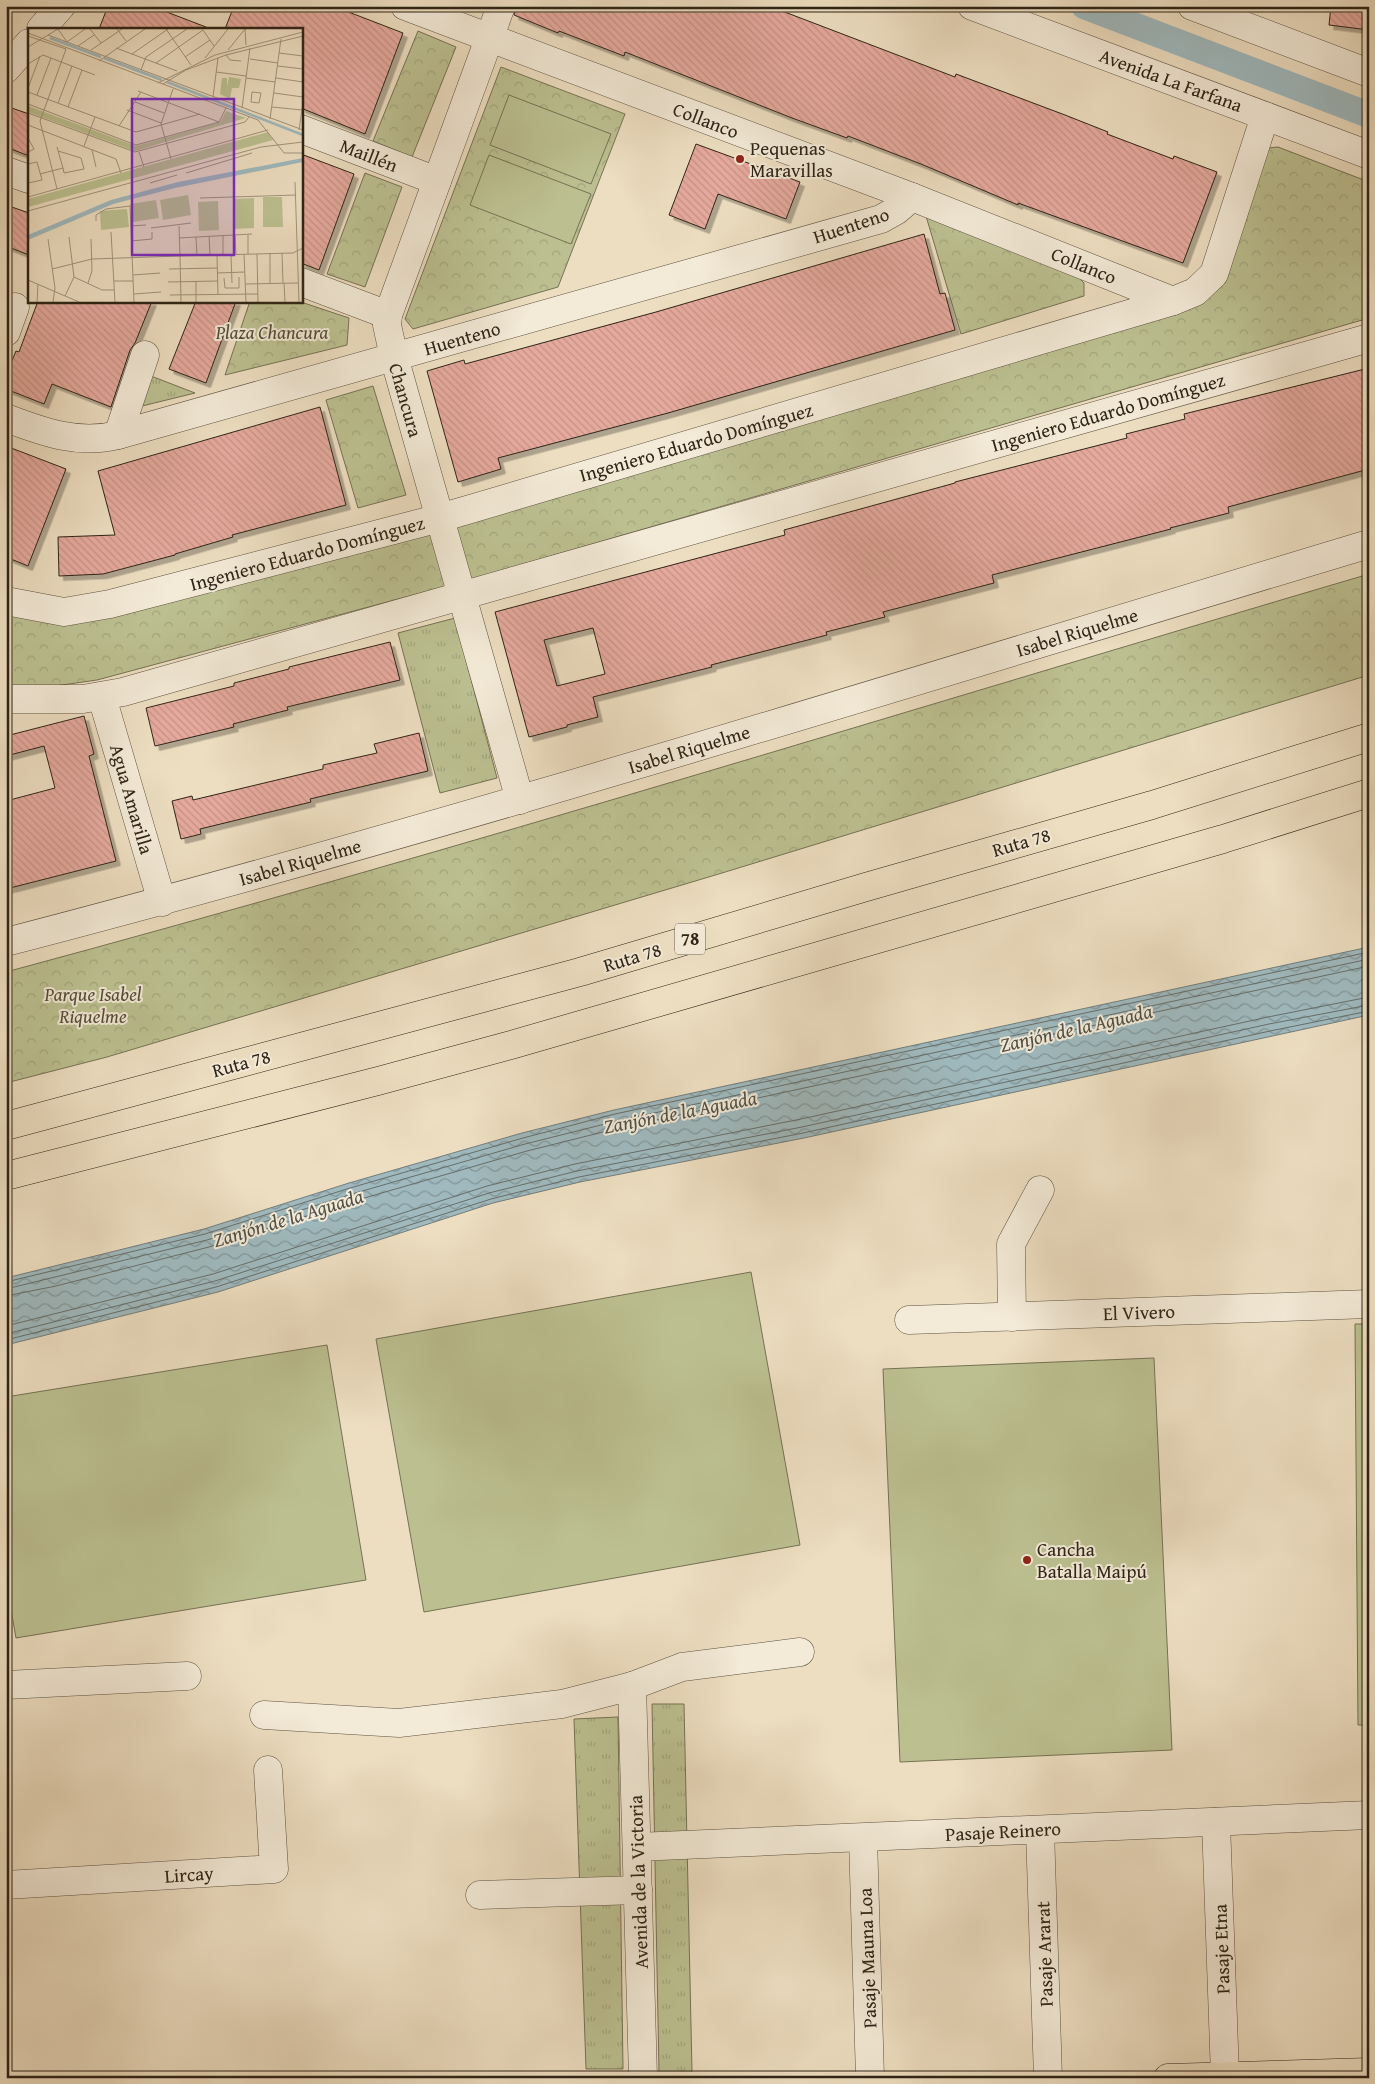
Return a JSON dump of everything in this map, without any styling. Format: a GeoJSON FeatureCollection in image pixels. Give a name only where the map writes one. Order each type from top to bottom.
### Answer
{"type":"FeatureCollection","features":[{"type":"Feature","properties":{"kind":"main road","name":"Ruta 78"},"geometry":{"type":"LineString","coordinates":[[6,1126],[580,972],[1152,804],[1369,737]]}},
{"type":"Feature","properties":{"kind":"main road"},"geometry":{"type":"LineString","coordinates":[[6,1176],[378,1082],[1223,839],[1369,793]]}},
{"type":"Feature","properties":{"kind":"main road"},"geometry":{"type":"LineString","coordinates":[[1168,2078],[1332,2075],[1369,2072]]}},
{"type":"Feature","properties":{"kind":"street"},"geometry":{"type":"LineString","coordinates":[[42,28],[61,6]]}},
{"type":"Feature","properties":{"kind":"street","name":"Collanco"},"geometry":{"type":"LineString","coordinates":[[405,6],[912,197],[1173,301]]}},
{"type":"Feature","properties":{"kind":"street","name":"Chancura"},"geometry":{"type":"LineString","coordinates":[[501,6],[388,315],[387,325],[394,357],[520,800]]}},
{"type":"Feature","properties":{"kind":"street","name":"Avenida La Farfana"},"geometry":{"type":"LineString","coordinates":[[972,6],[1369,155]]}},
{"type":"Feature","properties":{"kind":"street"},"geometry":{"type":"LineString","coordinates":[[1192,6],[1369,73]]}},
{"type":"Feature","properties":{"kind":"street"},"geometry":{"type":"LineString","coordinates":[[6,69],[28,44]]}},
{"type":"Feature","properties":{"kind":"street","name":"Ingeniero Eduardo Domínguez"},"geometry":{"type":"LineString","coordinates":[[6,602],[64,612],[110,604],[440,518],[1173,301],[1195,292],[1214,274],[1265,116]]}},
{"type":"Feature","properties":{"kind":"street","name":"Maillén"},"geometry":{"type":"LineString","coordinates":[[302,129],[437,181]]}},
{"type":"Feature","properties":{"kind":"street"},"geometry":{"type":"LineString","coordinates":[[6,171],[28,179]]}},
{"type":"Feature","properties":{"kind":"street","name":"Huenteno"},"geometry":{"type":"LineString","coordinates":[[6,418],[63,437],[96,439],[118,435],[881,218],[897,210],[912,197]]}},
{"type":"Feature","properties":{"kind":"street"},"geometry":{"type":"LineString","coordinates":[[302,282],[388,315]]}},
{"type":"Feature","properties":{"kind":"street","name":"Ingeniero Eduardo Domínguez"},"geometry":{"type":"LineString","coordinates":[[6,699],[41,700],[102,697],[1369,338]]}},
{"type":"Feature","properties":{"kind":"street"},"geometry":{"type":"LineString","coordinates":[[118,435],[144,355]]}},
{"type":"Feature","properties":{"kind":"street","name":"Isabel Riquelme"},"geometry":{"type":"LineString","coordinates":[[6,942],[162,902],[520,800],[1369,544]]}},
{"type":"Feature","properties":{"kind":"street","name":"Agua Amarilla"},"geometry":{"type":"LineString","coordinates":[[102,697],[162,902]]}},
{"type":"Feature","properties":{"kind":"street"},"geometry":{"type":"LineString","coordinates":[[1012,1317],[1011,1244],[1040,1190]]}},
{"type":"Feature","properties":{"kind":"street","name":"El Vivero"},"geometry":{"type":"LineString","coordinates":[[909,1320],[1369,1304]]}},
{"type":"Feature","properties":{"kind":"street"},"geometry":{"type":"LineString","coordinates":[[264,1715],[399,1723],[562,1704],[632,1686],[682,1667],[800,1652]]}},
{"type":"Feature","properties":{"kind":"street"},"geometry":{"type":"LineString","coordinates":[[6,1685],[186,1676]]}},
{"type":"Feature","properties":{"kind":"street","name":"Avenida de la Victoria"},"geometry":{"type":"LineString","coordinates":[[632,1686],[643,2078]]}},
{"type":"Feature","properties":{"kind":"street","name":"Lircay"},"geometry":{"type":"LineString","coordinates":[[6,1885],[274,1869],[268,1770]]}},
{"type":"Feature","properties":{"kind":"street","name":"Pasaje Reinero"},"geometry":{"type":"LineString","coordinates":[[637,1847],[1369,1816]]}},
{"type":"Feature","properties":{"kind":"street","name":"Pasaje Etna"},"geometry":{"type":"LineString","coordinates":[[1216,1822],[1225,2076]]}},
{"type":"Feature","properties":{"kind":"street","name":"Pasaje Ararat"},"geometry":{"type":"LineString","coordinates":[[1040,1830],[1048,2078]]}},
{"type":"Feature","properties":{"kind":"street","name":"Pasaje Mauna Loa"},"geometry":{"type":"LineString","coordinates":[[864,1838],[870,2078]]}},
{"type":"Feature","properties":{"kind":"street"},"geometry":{"type":"LineString","coordinates":[[480,1895],[638,1890]]}},
{"type":"Feature","properties":{"kind":"green space"},"geometry":{"type":"Polygon","coordinates":[[[418,31],[456,47],[412,157],[373,141],[418,31]]]}},
{"type":"Feature","properties":{"kind":"green space"},"geometry":{"type":"Polygon","coordinates":[[[501,67],[625,114],[558,287],[413,329],[405,319],[501,67]]]}},
{"type":"Feature","properties":{"kind":"green space"},"geometry":{"type":"Polygon","coordinates":[[[509,95],[611,134],[591,184],[490,145],[509,95]]]}},
{"type":"Feature","properties":{"kind":"green space"},"geometry":{"type":"Polygon","coordinates":[[[1278,147],[1369,182],[1369,318],[465,581],[97,680],[41,688],[6,686],[6,614],[64,623],[1188,306],[1268,148],[1278,147]]]}},
{"type":"Feature","properties":{"kind":"green space"},"geometry":{"type":"Polygon","coordinates":[[[489,155],[591,194],[571,244],[470,205],[489,155]]]}},
{"type":"Feature","properties":{"kind":"green space","name":"Plaza Chancura"},"geometry":{"type":"Polygon","coordinates":[[[365,173],[402,187],[365,287],[327,274],[365,173]]]}},
{"type":"Feature","properties":{"kind":"green space"},"geometry":{"type":"Polygon","coordinates":[[[926,216],[1077,276],[1084,283],[1084,296],[961,334],[926,216]]]}},
{"type":"Feature","properties":{"kind":"green space","name":"Plaza Chancura"},"geometry":{"type":"Polygon","coordinates":[[[250,302],[301,302],[349,318],[347,345],[225,375],[250,302]]]}},
{"type":"Feature","properties":{"kind":"green space"},"geometry":{"type":"Polygon","coordinates":[[[151,376],[195,393],[138,407],[151,376]]]}},
{"type":"Feature","properties":{"kind":"green space","name":"Plaza Chancura"},"geometry":{"type":"Polygon","coordinates":[[[373,386],[406,495],[358,508],[326,400],[373,386]]]}},
{"type":"Feature","properties":{"kind":"green space","name":"Parque Isabel Riquelme"},"geometry":{"type":"Polygon","coordinates":[[[1369,574],[1369,675],[722,873],[107,1057],[6,1083],[6,972],[348,877],[1369,574]]]}},
{"type":"Feature","properties":{"kind":"green space"},"geometry":{"type":"Polygon","coordinates":[[[455,618],[497,778],[440,793],[398,633],[455,618]]]}},
{"type":"Feature","properties":{"kind":"green space"},"geometry":{"type":"Polygon","coordinates":[[[751,1272],[800,1545],[424,1612],[376,1339],[751,1272]]]}},
{"type":"Feature","properties":{"kind":"green space"},"geometry":{"type":"Polygon","coordinates":[[[1355,1324],[1369,1324],[1369,1725],[1358,1725],[1355,1324]]]}},
{"type":"Feature","properties":{"kind":"green space"},"geometry":{"type":"Polygon","coordinates":[[[327,1345],[366,1580],[16,1638],[6,1581],[6,1397],[327,1345]]]}},
{"type":"Feature","properties":{"kind":"green space","name":"Cancha Batalla Maipú"},"geometry":{"type":"Polygon","coordinates":[[[1154,1358],[1172,1750],[900,1762],[883,1369],[1154,1358]]]}},
{"type":"Feature","properties":{"kind":"green space"},"geometry":{"type":"Polygon","coordinates":[[[652,1704],[684,1704],[692,2072],[659,2072],[652,1704]]]}},
{"type":"Feature","properties":{"kind":"green space"},"geometry":{"type":"Polygon","coordinates":[[[618,1717],[623,2069],[586,2069],[574,1719],[618,1717]]]}},
{"type":"Feature","properties":{"kind":"water","name":"Zanjón de la Aguada"},"geometry":{"type":"Polygon","coordinates":[[[1369,947],[1369,1015],[804,1138],[580,1182],[493,1203],[218,1292],[6,1345],[6,1278],[204,1229],[349,1183],[522,1133],[614,1110],[1369,947]]]}},
{"type":"Feature","properties":{"kind":"building"},"geometry":{"type":"Polygon","coordinates":[[[108,6],[151,6],[206,27],[206,28],[99,28],[108,6]]]}},
{"type":"Feature","properties":{"kind":"building"},"geometry":{"type":"Polygon","coordinates":[[[234,6],[333,6],[403,33],[365,134],[302,108],[302,28],[225,28],[234,6]]]}},
{"type":"Feature","properties":{"kind":"building"},"geometry":{"type":"Polygon","coordinates":[[[516,6],[769,6],[955,77],[956,74],[1065,115],[1108,132],[1107,134],[1173,159],[1174,156],[1217,172],[1183,263],[1018,203],[1018,205],[921,164],[848,136],[847,138],[792,118],[625,52],[624,56],[559,31],[558,33],[514,15],[516,6]]]}},
{"type":"Feature","properties":{"kind":"building"},"geometry":{"type":"Polygon","coordinates":[[[1331,6],[1369,6],[1369,30],[1329,25],[1331,6]]]}},
{"type":"Feature","properties":{"kind":"building"},"geometry":{"type":"Polygon","coordinates":[[[6,106],[28,114],[28,156],[6,147],[6,106]]]}},
{"type":"Feature","properties":{"kind":"building"},"geometry":{"type":"Polygon","coordinates":[[[696,144],[800,182],[786,219],[718,194],[705,229],[669,215],[696,144]]]}},
{"type":"Feature","properties":{"kind":"building"},"geometry":{"type":"Polygon","coordinates":[[[302,154],[354,174],[319,270],[302,263],[302,154]]]}},
{"type":"Feature","properties":{"kind":"building"},"geometry":{"type":"Polygon","coordinates":[[[6,205],[28,213],[28,255],[6,246],[6,205]]]}},
{"type":"Feature","properties":{"kind":"building"},"geometry":{"type":"Polygon","coordinates":[[[924,234],[940,294],[945,293],[955,330],[668,413],[498,458],[501,469],[458,482],[427,371],[464,360],[465,364],[656,312],[924,234]]]}},
{"type":"Feature","properties":{"kind":"building"},"geometry":{"type":"Polygon","coordinates":[[[38,302],[152,302],[135,343],[130,350],[111,407],[52,384],[44,404],[6,389],[6,375],[16,351],[19,352],[38,302]]]}},
{"type":"Feature","properties":{"kind":"building"},"geometry":{"type":"Polygon","coordinates":[[[196,302],[236,302],[206,383],[169,369],[196,302]]]}},
{"type":"Feature","properties":{"kind":"building"},"geometry":{"type":"Polygon","coordinates":[[[1369,368],[1369,469],[1228,507],[1229,513],[992,575],[994,583],[883,612],[885,617],[826,632],[827,635],[593,697],[598,717],[529,737],[495,612],[785,535],[784,530],[955,482],[1127,438],[1126,434],[1185,419],[1184,414],[1369,368]],[[593,628],[544,640],[557,686],[605,674],[593,628]]]}},
{"type":"Feature","properties":{"kind":"building"},"geometry":{"type":"Polygon","coordinates":[[[320,407],[346,505],[232,535],[233,537],[175,555],[103,574],[59,576],[58,537],[115,535],[98,471],[320,407]]]}},
{"type":"Feature","properties":{"kind":"building"},"geometry":{"type":"Polygon","coordinates":[[[6,446],[66,469],[28,566],[6,557],[6,446]]]}},
{"type":"Feature","properties":{"kind":"building"},"geometry":{"type":"Polygon","coordinates":[[[390,642],[400,680],[287,707],[288,710],[233,724],[234,727],[155,746],[146,708],[234,686],[234,683],[289,669],[289,667],[390,642]]]}},
{"type":"Feature","properties":{"kind":"building"},"geometry":{"type":"Polygon","coordinates":[[[84,716],[94,754],[89,756],[116,861],[6,889],[6,801],[55,788],[44,746],[6,756],[6,736],[84,716]]]}},
{"type":"Feature","properties":{"kind":"building"},"geometry":{"type":"Polygon","coordinates":[[[419,733],[428,771],[310,799],[311,802],[200,829],[201,834],[181,839],[172,801],[192,796],[193,800],[323,769],[323,765],[377,753],[374,744],[419,733]]]}},
{"type":"Feature","properties":{"kind":"waterway"},"geometry":{"type":"LineString","coordinates":[[1084,6],[1369,115]]}},
{"type":"Feature","properties":{"kind":"place","name":"Pequenas Maravillas"},"geometry":{"type":"Point","coordinates":[740,159]}},
{"type":"Feature","properties":{"kind":"place","name":"Cancha Batalla Maipú"},"geometry":{"type":"Point","coordinates":[1027,1560]}}]}
